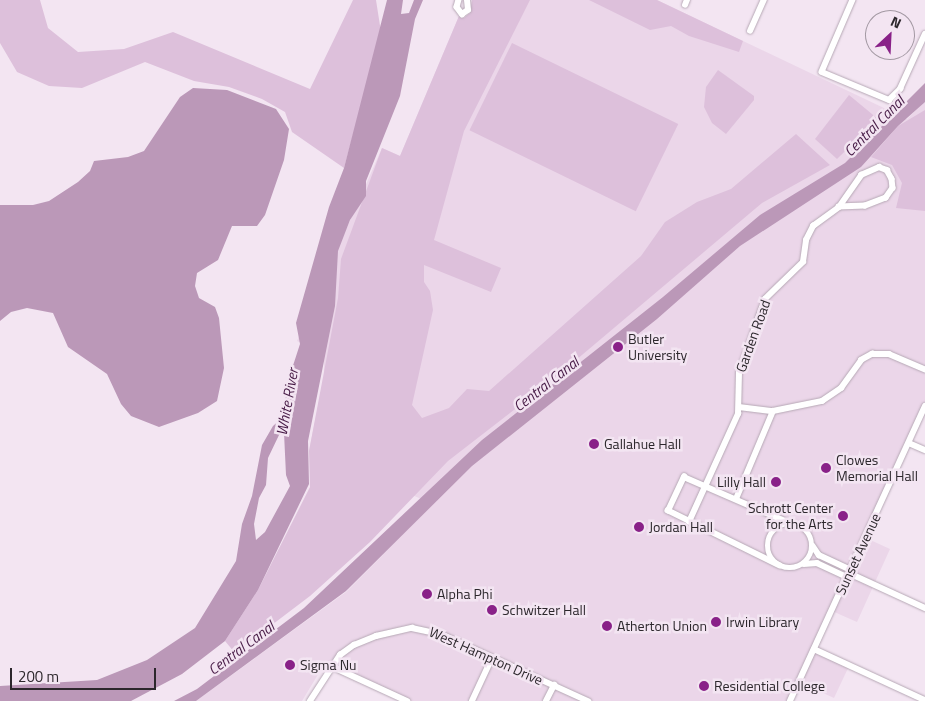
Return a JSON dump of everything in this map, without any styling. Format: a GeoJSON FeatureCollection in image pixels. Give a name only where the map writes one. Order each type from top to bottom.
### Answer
{"type":"FeatureCollection","features":[{"type":"Feature","properties":{"kind":"street"},"geometry":{"type":"LineString","coordinates":[[459,0],[456,7],[462,14],[468,11],[467,0]]}},
{"type":"Feature","properties":{"kind":"street"},"geometry":{"type":"LineString","coordinates":[[750,31],[764,0]]}},
{"type":"Feature","properties":{"kind":"street"},"geometry":{"type":"LineString","coordinates":[[853,0],[822,72],[889,100],[900,89],[925,34]]}},
{"type":"Feature","properties":{"kind":"street","name":"Garden Road"},"geometry":{"type":"LineString","coordinates":[[739,407],[736,392],[738,373],[766,297],[803,262],[806,240],[813,226],[840,207],[864,172],[879,167],[889,172],[893,186],[885,199],[865,206],[840,207]]}},
{"type":"Feature","properties":{"kind":"street"},"geometry":{"type":"LineString","coordinates":[[689,522],[739,407],[773,411],[813,404],[832,396],[848,381],[861,360],[872,354],[889,354],[925,369]]}},
{"type":"Feature","properties":{"kind":"street","name":"Sunset Avenue"},"geometry":{"type":"LineString","coordinates":[[790,701],[925,406]]}},
{"type":"Feature","properties":{"kind":"street"},"geometry":{"type":"LineString","coordinates":[[736,499],[773,411]]}},
{"type":"Feature","properties":{"kind":"street"},"geometry":{"type":"LineString","coordinates":[[909,443],[925,450]]}},
{"type":"Feature","properties":{"kind":"street"},"geometry":{"type":"LineString","coordinates":[[849,573],[819,555],[805,530],[706,486],[682,478],[668,511],[780,566],[791,568],[817,563],[849,573],[924,605]]}},
{"type":"Feature","properties":{"kind":"street"},"geometry":{"type":"LineString","coordinates":[[780,566],[770,557],[769,537],[778,527],[792,524]]}},
{"type":"Feature","properties":{"kind":"street"},"geometry":{"type":"LineString","coordinates":[[804,564],[810,556],[812,543]]}},
{"type":"Feature","properties":{"kind":"street","name":"West Hampton Drive"},"geometry":{"type":"LineString","coordinates":[[310,701],[331,666],[340,655],[364,640],[412,628],[432,630],[588,701]]}},
{"type":"Feature","properties":{"kind":"street"},"geometry":{"type":"LineString","coordinates":[[814,649],[925,700]]}},
{"type":"Feature","properties":{"kind":"street"},"geometry":{"type":"LineString","coordinates":[[472,701],[492,658]]}},
{"type":"Feature","properties":{"kind":"street"},"geometry":{"type":"LineString","coordinates":[[331,666],[407,701]]}},
{"type":"Feature","properties":{"kind":"street"},"geometry":{"type":"LineString","coordinates":[[546,701],[554,685]]}},
{"type":"Feature","properties":{"kind":"shaded area"},"geometry":{"type":"Polygon","coordinates":[[[0,0],[40,0],[48,28],[78,52],[124,49],[173,32],[310,89],[353,0],[376,0],[381,32],[344,168],[292,132],[285,112],[262,99],[229,87],[194,81],[145,62],[82,88],[49,86],[17,72],[0,43],[0,0]]]}},
{"type":"Feature","properties":{"kind":"shaded area","name":"Butler University"},"geometry":{"type":"Polygon","coordinates":[[[472,0],[657,0],[907,119],[925,101],[925,416],[921,415],[866,538],[890,549],[857,622],[832,611],[814,649],[849,666],[834,698],[799,682],[790,701],[409,701],[325,663],[302,701],[196,701],[346,592],[433,504],[309,451],[324,376],[324,353],[297,341],[382,148],[400,156],[459,16],[464,18],[470,13],[472,0]]]}},
{"type":"Feature","properties":{"kind":"shaded area"},"geometry":{"type":"Polygon","coordinates":[[[472,0],[530,0],[464,131],[434,240],[501,268],[491,292],[424,265],[424,282],[430,291],[433,310],[412,405],[422,418],[449,408],[467,389],[489,391],[641,256],[665,222],[697,202],[731,189],[796,134],[830,165],[762,203],[550,382],[448,461],[370,542],[310,596],[235,653],[225,641],[258,590],[310,487],[309,451],[338,298],[341,259],[382,148],[400,156],[459,16],[464,18],[470,13],[472,0]]]}},
{"type":"Feature","properties":{"kind":"shaded area"},"geometry":{"type":"Polygon","coordinates":[[[589,0],[657,0],[743,41],[739,52],[689,36],[671,26],[650,30],[589,0]]]}},
{"type":"Feature","properties":{"kind":"shaded area"},"geometry":{"type":"Polygon","coordinates":[[[512,43],[678,124],[636,211],[469,130],[512,43]]]}},
{"type":"Feature","properties":{"kind":"shaded area"},"geometry":{"type":"Polygon","coordinates":[[[718,70],[754,96],[754,100],[726,134],[712,123],[704,107],[706,87],[718,70]]]}},
{"type":"Feature","properties":{"kind":"shaded area"},"geometry":{"type":"Polygon","coordinates":[[[849,95],[878,119],[837,159],[815,139],[849,95]]]}},
{"type":"Feature","properties":{"kind":"shaded area"},"geometry":{"type":"Polygon","coordinates":[[[925,110],[925,211],[896,208],[902,183],[892,165],[871,157],[898,126],[925,110]]]}},
{"type":"Feature","properties":{"kind":"water","name":"White River"},"geometry":{"type":"Polygon","coordinates":[[[387,0],[403,0],[401,14],[409,13],[414,0],[423,0],[415,19],[400,96],[366,181],[366,196],[350,220],[338,251],[335,306],[308,441],[309,484],[258,590],[225,641],[182,674],[131,701],[0,701],[0,686],[97,680],[147,660],[195,628],[236,561],[242,524],[252,496],[262,445],[273,426],[283,417],[288,381],[300,344],[296,323],[329,207],[344,168],[387,0]],[[284,433],[279,435],[268,458],[266,485],[259,498],[254,524],[256,540],[265,532],[290,486],[286,475],[284,433]]]}},
{"type":"Feature","properties":{"kind":"water"},"geometry":{"type":"Polygon","coordinates":[[[925,83],[925,102],[898,126],[861,167],[740,246],[657,319],[472,466],[346,591],[196,701],[174,701],[197,689],[304,608],[482,440],[663,297],[760,215],[845,163],[925,83]]]}},
{"type":"Feature","properties":{"kind":"water"},"geometry":{"type":"Polygon","coordinates":[[[193,88],[227,90],[276,109],[289,129],[284,160],[265,215],[257,226],[232,226],[218,260],[197,273],[195,286],[199,298],[215,307],[219,318],[224,368],[217,401],[198,413],[159,427],[131,416],[121,404],[107,374],[68,347],[53,313],[27,308],[11,312],[0,321],[0,205],[33,205],[49,201],[78,182],[90,171],[94,161],[128,157],[144,151],[180,97],[193,88]]]}},
{"type":"Feature","properties":{"kind":"place","name":"Butler University"},"geometry":{"type":"Point","coordinates":[618,347]}},
{"type":"Feature","properties":{"kind":"place","name":"Gallahue Hall"},"geometry":{"type":"Point","coordinates":[594,444]}},
{"type":"Feature","properties":{"kind":"place","name":"Clowes Memorial Hall"},"geometry":{"type":"Point","coordinates":[826,468]}},
{"type":"Feature","properties":{"kind":"place","name":"Lilly Hall"},"geometry":{"type":"Point","coordinates":[776,482]}},
{"type":"Feature","properties":{"kind":"place","name":"Schrott Center for the Arts"},"geometry":{"type":"Point","coordinates":[843,516]}},
{"type":"Feature","properties":{"kind":"place","name":"Jordan Hall"},"geometry":{"type":"Point","coordinates":[639,527]}},
{"type":"Feature","properties":{"kind":"place","name":"Alpha Phi"},"geometry":{"type":"Point","coordinates":[427,594]}},
{"type":"Feature","properties":{"kind":"place","name":"Schwitzer Hall"},"geometry":{"type":"Point","coordinates":[492,610]}},
{"type":"Feature","properties":{"kind":"place","name":"Irwin Library"},"geometry":{"type":"Point","coordinates":[716,622]}},
{"type":"Feature","properties":{"kind":"place","name":"Atherton Union"},"geometry":{"type":"Point","coordinates":[607,626]}},
{"type":"Feature","properties":{"kind":"place","name":"Sigma Nu"},"geometry":{"type":"Point","coordinates":[290,665]}},
{"type":"Feature","properties":{"kind":"place","name":"Residential College"},"geometry":{"type":"Point","coordinates":[704,686]}},
{"type":"Feature","properties":{"kind":"water label","name":"Central Canal"},"geometry":{"type":"Point","coordinates":[874,126]}},
{"type":"Feature","properties":{"kind":"water label","name":"Central Canal"},"geometry":{"type":"Point","coordinates":[546,384]}},
{"type":"Feature","properties":{"kind":"water label","name":"Central Canal"},"geometry":{"type":"Point","coordinates":[241,648]}}]}
